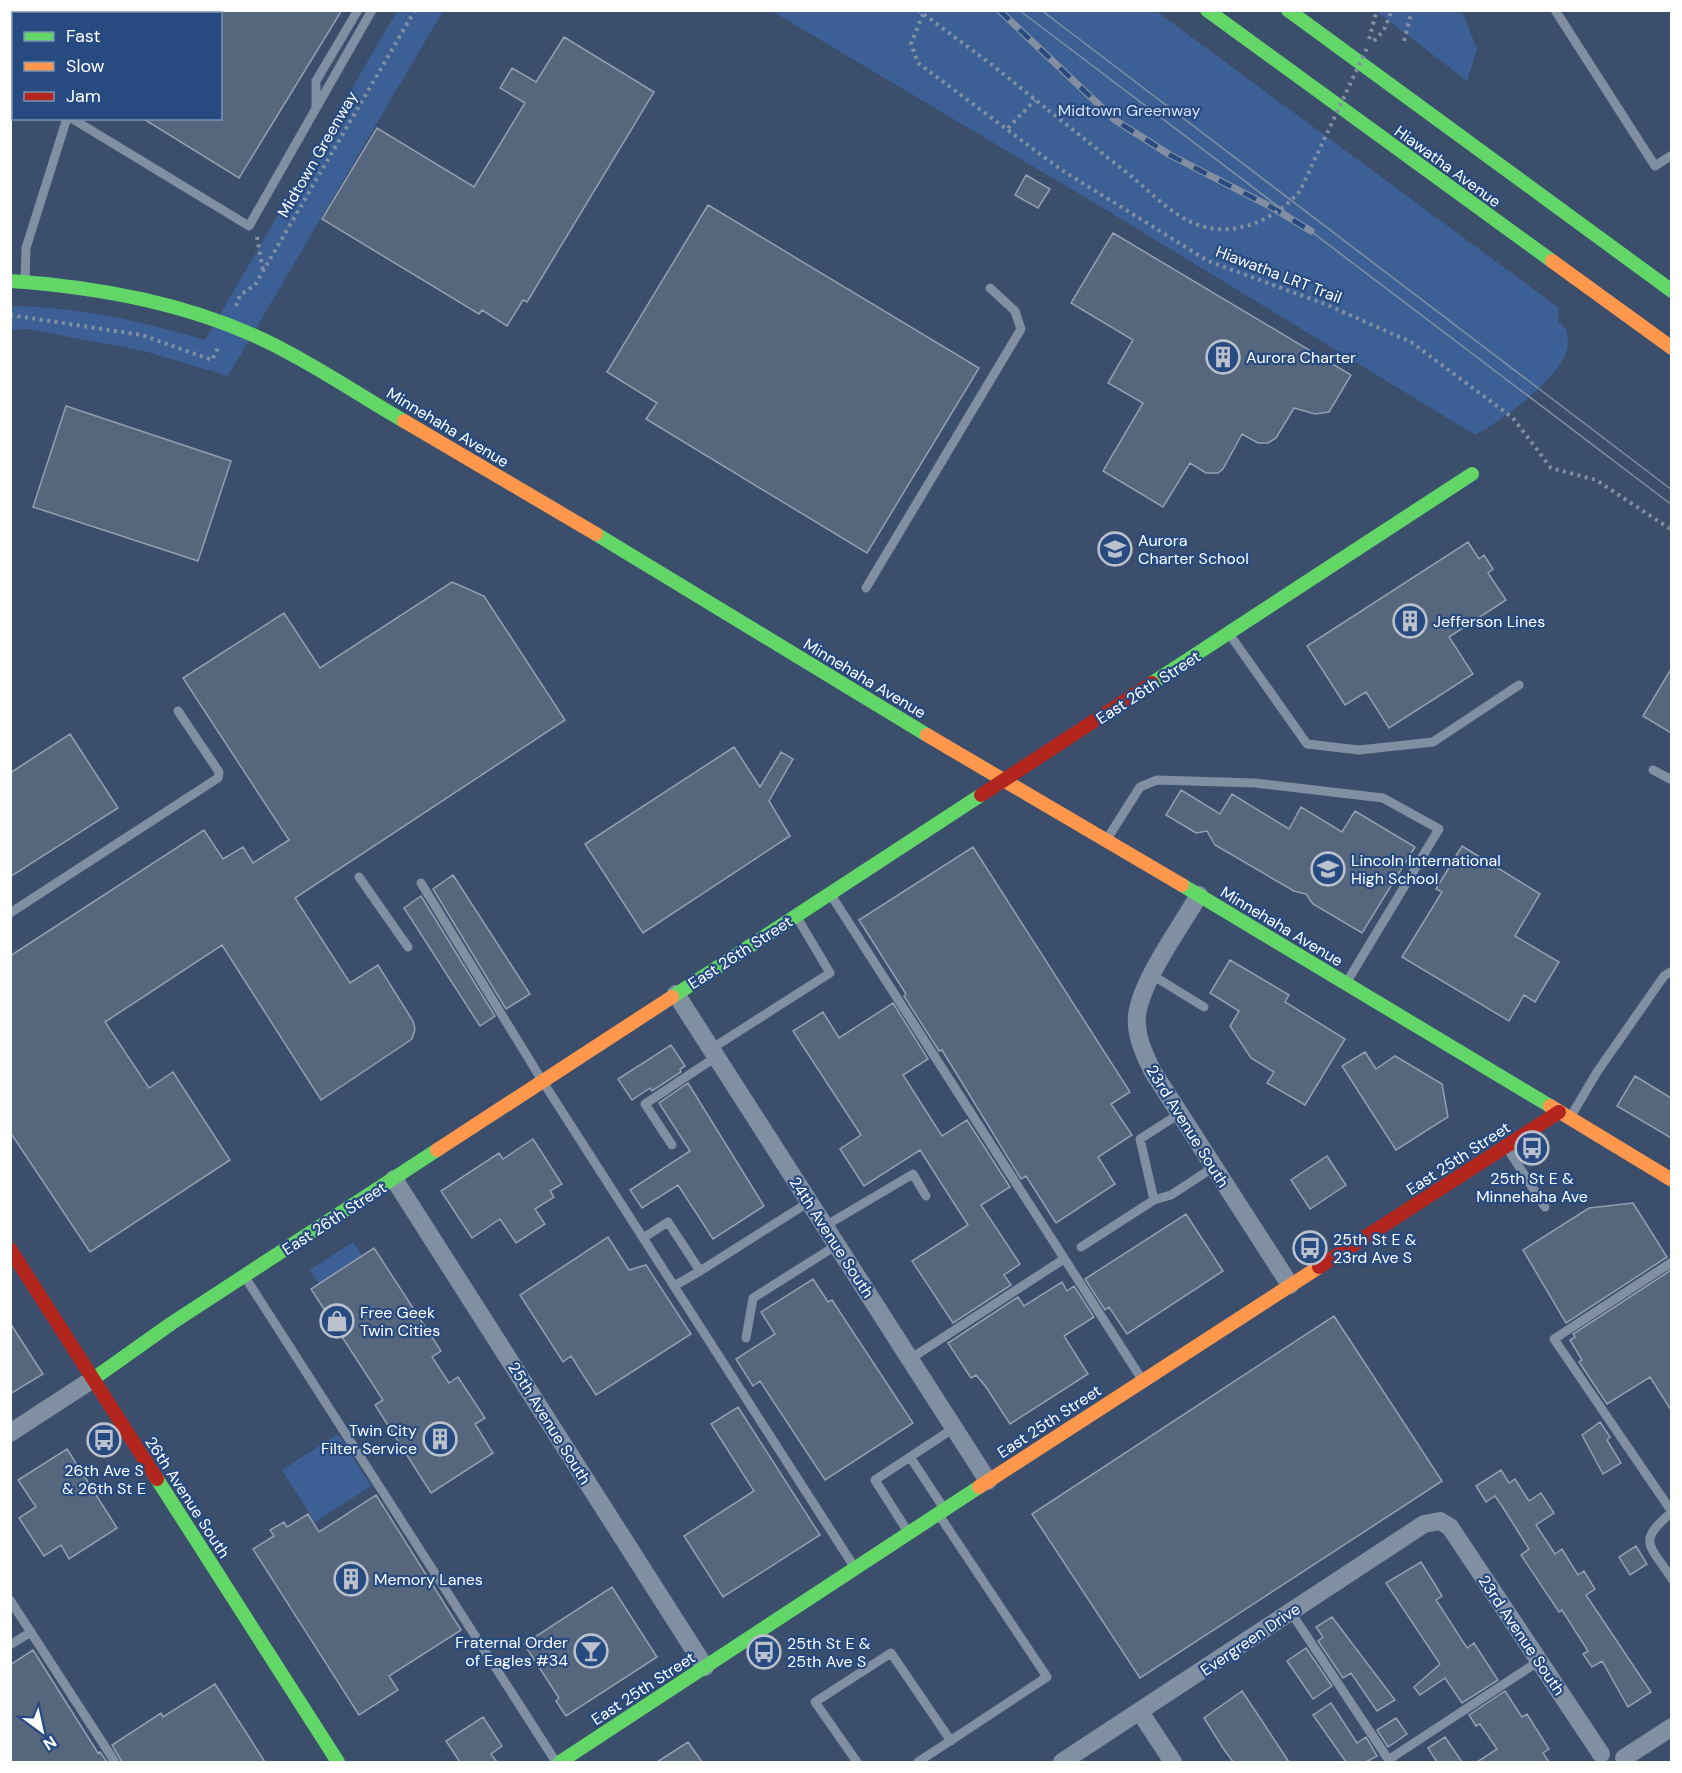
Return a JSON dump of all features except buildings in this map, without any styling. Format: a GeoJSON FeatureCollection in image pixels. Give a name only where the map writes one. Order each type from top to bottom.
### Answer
{"type":"FeatureCollection","features":[{"type":"Feature","properties":{"kind":"main road","name":"Hiawatha Avenue"},"geometry":{"type":"LineString","coordinates":[[1207,10],[1670,347]]}},
{"type":"Feature","properties":{"kind":"main road","name":"Hiawatha Avenue"},"geometry":{"type":"LineString","coordinates":[[1288,10],[1671,291]]}},
{"type":"Feature","properties":{"kind":"main road","name":"Minnehaha Avenue"},"geometry":{"type":"LineString","coordinates":[[10,281],[107,293],[190,313],[228,325],[274,345],[632,555],[1004,782],[1198,895],[1671,1180]]}},
{"type":"Feature","properties":{"kind":"main road","name":"East 26th Street"},"geometry":{"type":"LineString","coordinates":[[93,1379],[172,1323],[1004,782],[1472,474]]}},
{"type":"Feature","properties":{"kind":"main road","name":"East 25th Street"},"geometry":{"type":"LineString","coordinates":[[558,1762],[1142,1380],[1506,1146],[1564,1115]]}},
{"type":"Feature","properties":{"kind":"main road","name":"26th Avenue South"},"geometry":{"type":"LineString","coordinates":[[10,1249],[338,1762]]}},
{"type":"Feature","properties":{"kind":"street","name":"23rd Avenue South"},"geometry":{"type":"LineString","coordinates":[[1198,895],[1144,990],[1137,1016],[1139,1041],[1153,1072],[1290,1286]]}},
{"type":"Feature","properties":{"kind":"street","name":"24th Avenue South"},"geometry":{"type":"LineString","coordinates":[[676,994],[988,1480]]}},
{"type":"Feature","properties":{"kind":"street","name":"25th Avenue South"},"geometry":{"type":"LineString","coordinates":[[394,1179],[705,1667]]}},
{"type":"Feature","properties":{"kind":"street","name":"East 26th Street"},"geometry":{"type":"LineString","coordinates":[[10,1433],[93,1379]]}},
{"type":"Feature","properties":{"kind":"street","name":"23rd Avenue South"},"geometry":{"type":"LineString","coordinates":[[1440,1521],[1450,1527],[1539,1661],[1597,1758]]}},
{"type":"Feature","properties":{"kind":"street","name":"Evergreen Drive"},"geometry":{"type":"LineString","coordinates":[[1062,1762],[1424,1524],[1440,1521]]}},
{"type":"Feature","properties":{"kind":"street"},"geometry":{"type":"LineString","coordinates":[[1140,1712],[1173,1762]]}},
{"type":"Feature","properties":{"kind":"street"},"geometry":{"type":"LineString","coordinates":[[1597,1758],[1616,1752],[1625,1760],[1671,1726]]}},
{"type":"Feature","properties":{"kind":"lane"},"geometry":{"type":"LineString","coordinates":[[316,108],[316,81],[358,10]]}},
{"type":"Feature","properties":{"kind":"lane"},"geometry":{"type":"LineString","coordinates":[[72,120],[249,226],[372,10]]}},
{"type":"Feature","properties":{"kind":"lane"},"geometry":{"type":"LineString","coordinates":[[1555,10],[1655,166],[1671,155]]}},
{"type":"Feature","properties":{"kind":"lane"},"geometry":{"type":"LineString","coordinates":[[25,282],[26,248],[68,120]]}},
{"type":"Feature","properties":{"kind":"lane"},"geometry":{"type":"LineString","coordinates":[[866,588],[1021,329],[1015,311],[990,288]]}},
{"type":"Feature","properties":{"kind":"lane"},"geometry":{"type":"LineString","coordinates":[[1228,633],[1307,744],[1359,750],[1432,742],[1519,685]]}},
{"type":"Feature","properties":{"kind":"lane"},"geometry":{"type":"LineString","coordinates":[[10,913],[218,778],[219,772],[178,711]]}},
{"type":"Feature","properties":{"kind":"lane"},"geometry":{"type":"LineString","coordinates":[[1653,770],[1671,780]]}},
{"type":"Feature","properties":{"kind":"lane"},"geometry":{"type":"LineString","coordinates":[[1105,841],[1140,787],[1157,780],[1255,783],[1383,798],[1439,829],[1346,984]]}},
{"type":"Feature","properties":{"kind":"lane"},"geometry":{"type":"LineString","coordinates":[[359,877],[408,947]]}},
{"type":"Feature","properties":{"kind":"lane"},"geometry":{"type":"LineString","coordinates":[[421,883],[543,1082],[854,1567]]}},
{"type":"Feature","properties":{"kind":"lane"},"geometry":{"type":"LineString","coordinates":[[830,893],[1142,1380]]}},
{"type":"Feature","properties":{"kind":"lane"},"geometry":{"type":"LineString","coordinates":[[672,1145],[645,1104],[714,1053],[831,973],[796,916]]}},
{"type":"Feature","properties":{"kind":"lane"},"geometry":{"type":"LineString","coordinates":[[1564,1115],[1664,976],[1671,971]]}},
{"type":"Feature","properties":{"kind":"lane"},"geometry":{"type":"LineString","coordinates":[[1152,975],[1204,1007]]}},
{"type":"Feature","properties":{"kind":"lane"},"geometry":{"type":"LineString","coordinates":[[1154,1200],[1140,1140],[1179,1114]]}},
{"type":"Feature","properties":{"kind":"lane"},"geometry":{"type":"LineString","coordinates":[[1506,1146],[1545,1207]]}},
{"type":"Feature","properties":{"kind":"lane"},"geometry":{"type":"LineString","coordinates":[[1081,1246],[1154,1200],[1171,1195],[1214,1167]]}},
{"type":"Feature","properties":{"kind":"lane"},"geometry":{"type":"LineString","coordinates":[[825,1226],[912,1174],[926,1196]]}},
{"type":"Feature","properties":{"kind":"lane"},"geometry":{"type":"LineString","coordinates":[[674,1287],[809,1202]]}},
{"type":"Feature","properties":{"kind":"lane"},"geometry":{"type":"LineString","coordinates":[[643,1238],[668,1222],[700,1270]]}},
{"type":"Feature","properties":{"kind":"lane"},"geometry":{"type":"LineString","coordinates":[[746,1338],[753,1298],[837,1245]]}},
{"type":"Feature","properties":{"kind":"lane"},"geometry":{"type":"LineString","coordinates":[[910,1359],[1064,1259]]}},
{"type":"Feature","properties":{"kind":"lane"},"geometry":{"type":"LineString","coordinates":[[1671,1262],[1554,1339],[1671,1513],[1653,1528],[1648,1536],[1650,1545],[1671,1579]]}},
{"type":"Feature","properties":{"kind":"lane"},"geometry":{"type":"LineString","coordinates":[[245,1276],[558,1762]]}},
{"type":"Feature","properties":{"kind":"lane"},"geometry":{"type":"LineString","coordinates":[[908,1532],[874,1480],[954,1428]]}},
{"type":"Feature","properties":{"kind":"lane"},"geometry":{"type":"LineString","coordinates":[[910,1457],[941,1511],[1047,1677],[918,1762]]}},
{"type":"Feature","properties":{"kind":"lane"},"geometry":{"type":"LineString","coordinates":[[10,1600],[116,1762]]}},
{"type":"Feature","properties":{"kind":"lane"},"geometry":{"type":"LineString","coordinates":[[1290,1611],[1389,1761],[1539,1661]]}},
{"type":"Feature","properties":{"kind":"lane"},"geometry":{"type":"LineString","coordinates":[[10,1645],[31,1632]]}},
{"type":"Feature","properties":{"kind":"lane"},"geometry":{"type":"LineString","coordinates":[[857,1762],[815,1702],[891,1653],[951,1741]]}},
{"type":"Feature","properties":{"kind":"path","name":"Midtown Greenway"},"geometry":{"type":"LineString","coordinates":[[236,305],[240,295],[255,285],[415,10]]}},
{"type":"Feature","properties":{"kind":"path"},"geometry":{"type":"LineString","coordinates":[[918,10],[1189,221],[1219,228],[1238,228],[1268,218],[1288,205],[1300,191],[1367,48],[1377,10]]}},
{"type":"Feature","properties":{"kind":"path"},"geometry":{"type":"LineString","coordinates":[[1367,48],[1384,30],[1392,10]]}},
{"type":"Feature","properties":{"kind":"path"},"geometry":{"type":"LineString","coordinates":[[1404,41],[1412,10]]}},
{"type":"Feature","properties":{"kind":"path","name":"Hiawatha LRT Trail"},"geometry":{"type":"LineString","coordinates":[[923,14],[911,44],[912,54],[918,63],[1060,169],[1209,261],[1325,304],[1411,342],[1513,418],[1551,468],[1596,480],[1671,530]]}},
{"type":"Feature","properties":{"kind":"path"},"geometry":{"type":"LineString","coordinates":[[1008,128],[1035,100]]}},
{"type":"Feature","properties":{"kind":"path"},"geometry":{"type":"LineString","coordinates":[[257,237],[263,271]]}},
{"type":"Feature","properties":{"kind":"path"},"geometry":{"type":"LineString","coordinates":[[10,315],[142,335],[212,360],[217,349]]}},
{"type":"Feature","properties":{"kind":"green space"},"geometry":{"type":"Polygon","coordinates":[[[397,11],[443,11],[228,376],[144,351],[28,329],[11,330],[10,306],[35,307],[109,316],[205,340],[397,11]]]}},
{"type":"Feature","properties":{"kind":"green space","name":"Midtown Greenway"},"geometry":{"type":"Polygon","coordinates":[[[772,11],[1156,11],[1559,308],[1558,321],[1567,330],[1568,340],[1563,360],[1528,398],[1475,435],[1113,214],[772,11]]]}},
{"type":"Feature","properties":{"kind":"green space"},"geometry":{"type":"Polygon","coordinates":[[[1376,11],[1462,11],[1477,49],[1467,81],[1376,11]]]}},
{"type":"Feature","properties":{"kind":"green space"},"geometry":{"type":"Polygon","coordinates":[[[353,1242],[362,1256],[319,1284],[310,1270],[353,1242]]]}},
{"type":"Feature","properties":{"kind":"green space"},"geometry":{"type":"Polygon","coordinates":[[[338,1434],[371,1486],[315,1522],[282,1470],[338,1434]]]}},
{"type":"Feature","properties":{"kind":"tram line"},"geometry":{"type":"LineString","coordinates":[[1019,10],[1672,505]]}},
{"type":"Feature","properties":{"kind":"tram line"},"geometry":{"type":"LineString","coordinates":[[1041,10],[1672,490]]}},
{"type":"Feature","properties":{"kind":"railway"},"geometry":{"type":"LineString","coordinates":[[999,10],[1115,120],[1170,155],[1273,208],[1311,231]]}},
{"type":"Feature","properties":{"kind":"traffic: fast"},"geometry":{"type":"LineString","coordinates":[[1207,10],[1552,261]]}},
{"type":"Feature","properties":{"kind":"traffic: fast"},"geometry":{"type":"LineString","coordinates":[[1288,10],[1672,291]]}},
{"type":"Feature","properties":{"kind":"traffic: fast"},"geometry":{"type":"LineString","coordinates":[[10,281],[111,293],[178,308],[211,319],[274,345],[404,421]]}},
{"type":"Feature","properties":{"kind":"traffic: fast"},"geometry":{"type":"LineString","coordinates":[[1152,683],[1472,474]]}},
{"type":"Feature","properties":{"kind":"traffic: fast"},"geometry":{"type":"LineString","coordinates":[[596,534],[927,735]]}},
{"type":"Feature","properties":{"kind":"traffic: fast"},"geometry":{"type":"LineString","coordinates":[[672,997],[981,795]]}},
{"type":"Feature","properties":{"kind":"traffic: fast"},"geometry":{"type":"LineString","coordinates":[[1182,885],[1550,1106]]}},
{"type":"Feature","properties":{"kind":"traffic: fast"},"geometry":{"type":"LineString","coordinates":[[93,1379],[172,1323],[437,1150]]}},
{"type":"Feature","properties":{"kind":"traffic: fast"},"geometry":{"type":"LineString","coordinates":[[157,1479],[338,1762]]}},
{"type":"Feature","properties":{"kind":"traffic: fast"},"geometry":{"type":"LineString","coordinates":[[560,1762],[979,1487]]}},
{"type":"Feature","properties":{"kind":"traffic: slow"},"geometry":{"type":"LineString","coordinates":[[1552,261],[1672,348]]}},
{"type":"Feature","properties":{"kind":"traffic: slow"},"geometry":{"type":"LineString","coordinates":[[404,421],[596,534]]}},
{"type":"Feature","properties":{"kind":"traffic: slow"},"geometry":{"type":"LineString","coordinates":[[927,735],[1182,885]]}},
{"type":"Feature","properties":{"kind":"traffic: slow"},"geometry":{"type":"LineString","coordinates":[[437,1150],[672,997]]}},
{"type":"Feature","properties":{"kind":"traffic: slow"},"geometry":{"type":"LineString","coordinates":[[1550,1106],[1672,1180]]}},
{"type":"Feature","properties":{"kind":"traffic: slow"},"geometry":{"type":"LineString","coordinates":[[979,1487],[1319,1267]]}},
{"type":"Feature","properties":{"kind":"traffic: jam"},"geometry":{"type":"LineString","coordinates":[[981,795],[1152,683]]}},
{"type":"Feature","properties":{"kind":"traffic: jam"},"geometry":{"type":"LineString","coordinates":[[1319,1267],[1559,1112]]}},
{"type":"Feature","properties":{"kind":"traffic: jam"},"geometry":{"type":"LineString","coordinates":[[10,1249],[157,1479]]}},
{"type":"Feature","properties":{"kind":"place","name":"Aurora Charter"},"geometry":{"type":"Point","coordinates":[1223,357]}},
{"type":"Feature","properties":{"kind":"place","name":"Aurora Charter School"},"geometry":{"type":"Point","coordinates":[1115,549]}},
{"type":"Feature","properties":{"kind":"place","name":"Jefferson Lines"},"geometry":{"type":"Point","coordinates":[1410,621]}},
{"type":"Feature","properties":{"kind":"place","name":"Lincoln International High School"},"geometry":{"type":"Point","coordinates":[1328,869]}},
{"type":"Feature","properties":{"kind":"place","name":"25th St E & Minnehaha Ave"},"geometry":{"type":"Point","coordinates":[1532,1148]}},
{"type":"Feature","properties":{"kind":"place","name":"25th St E & 23rd Ave S"},"geometry":{"type":"Point","coordinates":[1310,1248]}},
{"type":"Feature","properties":{"kind":"place","name":"Free Geek Twin Cities"},"geometry":{"type":"Point","coordinates":[337,1321]}},
{"type":"Feature","properties":{"kind":"place","name":"Twin City Filter Service"},"geometry":{"type":"Point","coordinates":[440,1439]}},
{"type":"Feature","properties":{"kind":"place","name":"26th Ave S & 26th St E"},"geometry":{"type":"Point","coordinates":[104,1440]}},
{"type":"Feature","properties":{"kind":"place","name":"Memory Lanes"},"geometry":{"type":"Point","coordinates":[351,1579]}},
{"type":"Feature","properties":{"kind":"place","name":"Fraternal Order of Eagles #34"},"geometry":{"type":"Point","coordinates":[591,1651]}},
{"type":"Feature","properties":{"kind":"place","name":"25th St E & 25th Ave S"},"geometry":{"type":"Point","coordinates":[764,1652]}}]}
